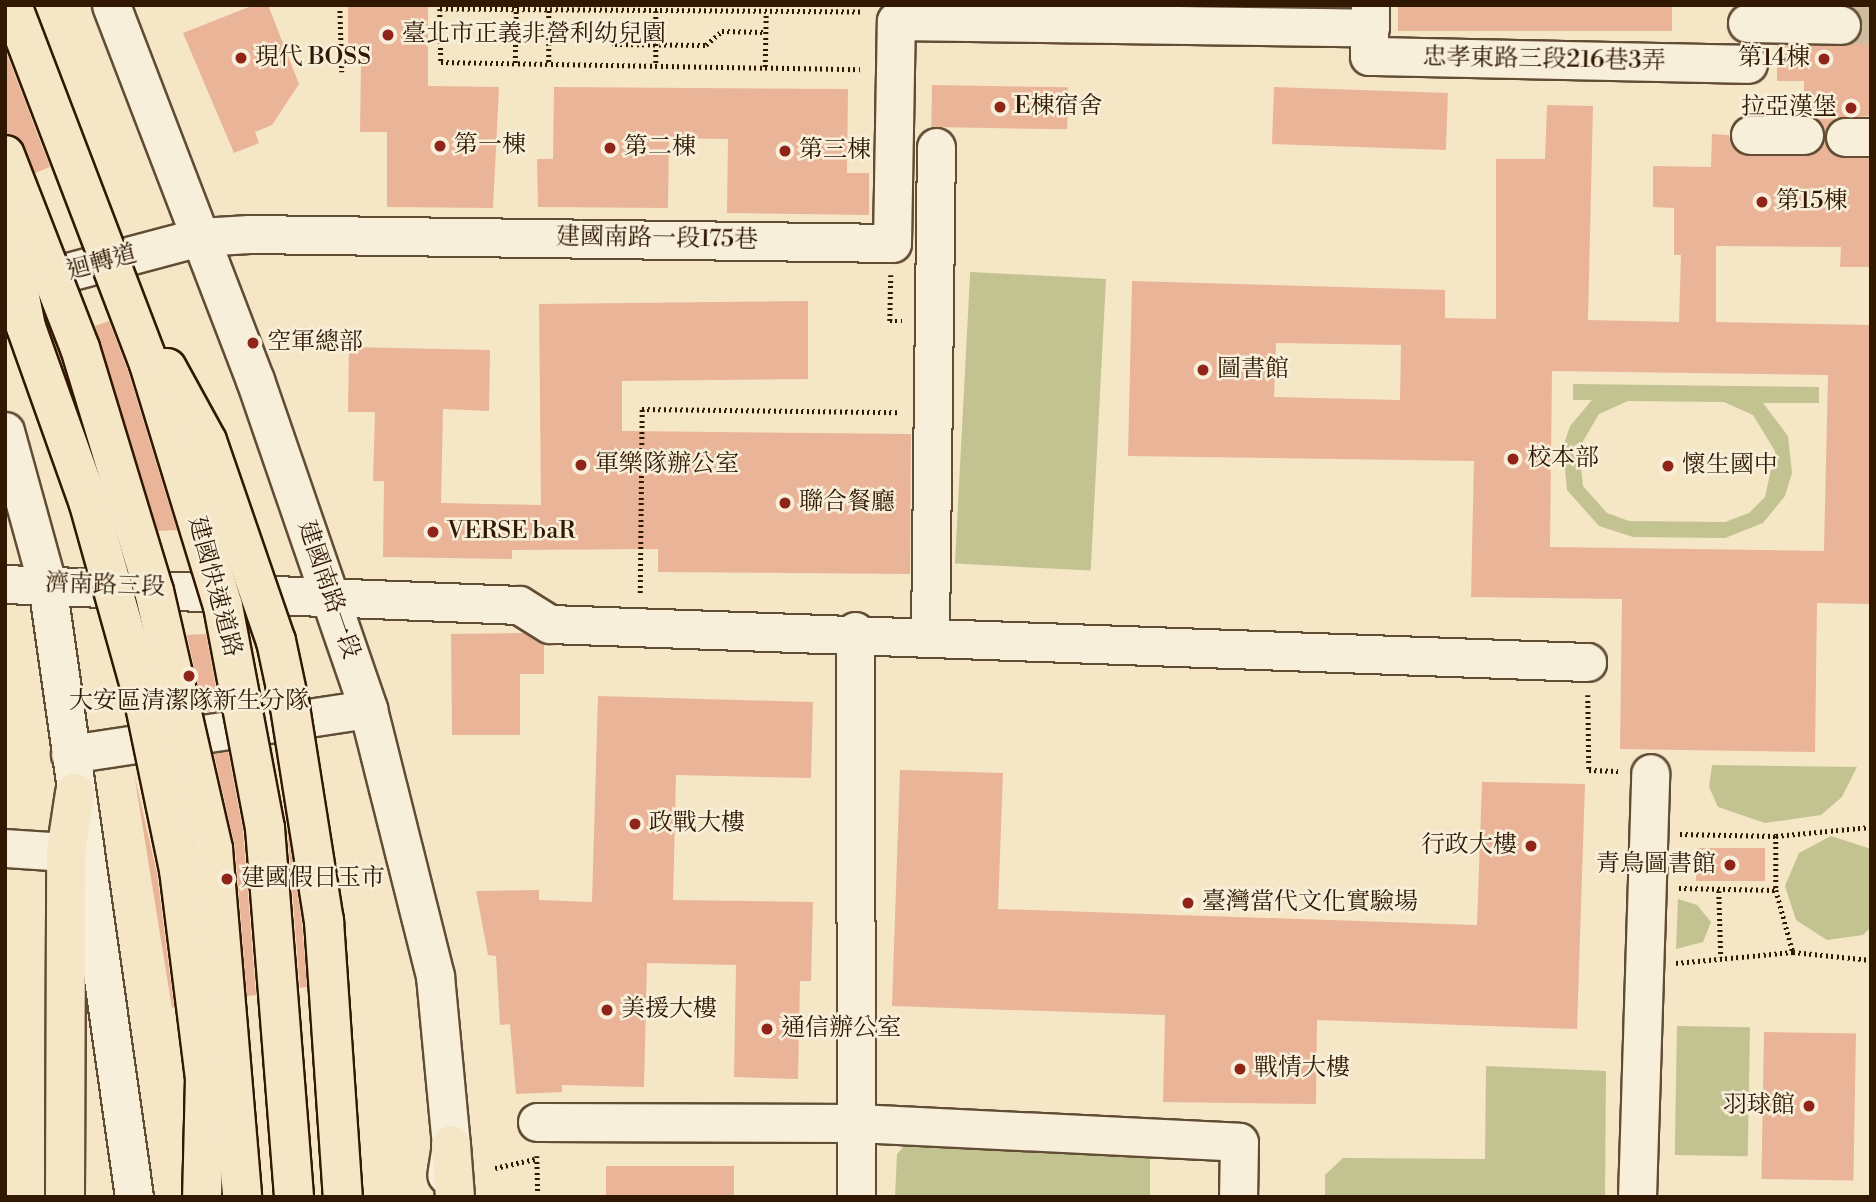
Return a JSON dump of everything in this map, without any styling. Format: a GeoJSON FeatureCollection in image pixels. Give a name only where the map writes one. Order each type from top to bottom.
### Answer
{"type":"FeatureCollection","features":[{"type":"Feature","properties":{"kind":"main road","name":"建國快速道路"},"geometry":{"type":"LineString","coordinates":[[12,5],[149,364],[223,606],[265,828],[295,1197]]}},
{"type":"Feature","properties":{"kind":"main road"},"geometry":{"type":"LineString","coordinates":[[5,155],[80,348],[163,631],[213,849],[242,1197]]}},
{"type":"Feature","properties":{"kind":"main road"},"geometry":{"type":"LineString","coordinates":[[5,222],[26,327],[89,504],[144,701],[179,870],[205,1078],[202,1197]]}},
{"type":"Feature","properties":{"kind":"main road"},"geometry":{"type":"LineString","coordinates":[[110,264],[207,442],[276,640],[324,920],[342,1197]]}},
{"type":"Feature","properties":{"kind":"main road"},"geometry":{"type":"LineString","coordinates":[[65,1197],[66,852],[75,793]]}},
{"type":"Feature","properties":{"kind":"main road"},"geometry":{"type":"LineString","coordinates":[[451,1144],[456,1197]]}},
{"type":"Feature","properties":{"kind":"street","name":"建國南路一段"},"geometry":{"type":"LineString","coordinates":[[111,5],[200,237],[330,593],[368,709],[435,976],[451,1144],[443,1197]]}},
{"type":"Feature","properties":{"kind":"street","name":"建國南路一段175巷"},"geometry":{"type":"LineString","coordinates":[[200,237],[293,233],[892,243],[896,21],[1370,16]]}},
{"type":"Feature","properties":{"kind":"street","name":"忠孝東路三段216巷3弄"},"geometry":{"type":"LineString","coordinates":[[1370,16],[1369,56],[1748,64]]}},
{"type":"Feature","properties":{"kind":"street"},"geometry":{"type":"LineString","coordinates":[[1747,23],[1841,25]]}},
{"type":"Feature","properties":{"kind":"street"},"geometry":{"type":"LineString","coordinates":[[1750,135],[1804,135]]}},
{"type":"Feature","properties":{"kind":"street"},"geometry":{"type":"LineString","coordinates":[[930,634],[930,412],[936,147]]}},
{"type":"Feature","properties":{"kind":"street","name":"迴轉道"},"geometry":{"type":"LineString","coordinates":[[5,289],[200,237]]}},
{"type":"Feature","properties":{"kind":"street"},"geometry":{"type":"LineString","coordinates":[[5,431],[47,584],[134,1197]]}},
{"type":"Feature","properties":{"kind":"street","name":"濟南路三段"},"geometry":{"type":"LineString","coordinates":[[5,584],[330,593],[378,602],[519,605],[550,624],[855,631],[1587,662]]}},
{"type":"Feature","properties":{"kind":"street"},"geometry":{"type":"LineString","coordinates":[[855,631],[856,1197]]}},
{"type":"Feature","properties":{"kind":"street"},"geometry":{"type":"LineString","coordinates":[[70,754],[368,709]]}},
{"type":"Feature","properties":{"kind":"street"},"geometry":{"type":"LineString","coordinates":[[1637,1197],[1650,774]]}},
{"type":"Feature","properties":{"kind":"street"},"geometry":{"type":"LineString","coordinates":[[5,848],[66,852]]}},
{"type":"Feature","properties":{"kind":"street"},"geometry":{"type":"LineString","coordinates":[[537,1122],[857,1123],[1239,1142],[1238,1197]]}},
{"type":"Feature","properties":{"kind":"path"},"geometry":{"type":"LineString","coordinates":[[340,5],[342,72]]}},
{"type":"Feature","properties":{"kind":"path"},"geometry":{"type":"LineString","coordinates":[[515,63],[516,7]]}},
{"type":"Feature","properties":{"kind":"path"},"geometry":{"type":"LineString","coordinates":[[549,7],[549,64]]}},
{"type":"Feature","properties":{"kind":"path"},"geometry":{"type":"LineString","coordinates":[[860,12],[656,11],[549,7],[440,9],[441,62],[894,69]]}},
{"type":"Feature","properties":{"kind":"path"},"geometry":{"type":"LineString","coordinates":[[656,11],[656,65]]}},
{"type":"Feature","properties":{"kind":"path"},"geometry":{"type":"LineString","coordinates":[[765,67],[766,12]]}},
{"type":"Feature","properties":{"kind":"path"},"geometry":{"type":"LineString","coordinates":[[549,29],[595,29],[615,44],[656,45],[706,45],[722,31],[766,32]]}},
{"type":"Feature","properties":{"kind":"path"},"geometry":{"type":"LineString","coordinates":[[640,626],[642,410],[930,412]]}},
{"type":"Feature","properties":{"kind":"path"},"geometry":{"type":"LineString","coordinates":[[1587,662],[1589,770],[1650,774]]}},
{"type":"Feature","properties":{"kind":"path"},"geometry":{"type":"LineString","coordinates":[[1648,834],[1776,836],[1871,827]]}},
{"type":"Feature","properties":{"kind":"path"},"geometry":{"type":"LineString","coordinates":[[1776,836],[1776,890],[1793,952]]}},
{"type":"Feature","properties":{"kind":"path"},"geometry":{"type":"LineString","coordinates":[[1647,886],[1719,891],[1776,890]]}},
{"type":"Feature","properties":{"kind":"path"},"geometry":{"type":"LineString","coordinates":[[1719,891],[1721,957]]}},
{"type":"Feature","properties":{"kind":"path"},"geometry":{"type":"LineString","coordinates":[[1644,968],[1721,957],[1793,952],[1871,960]]}},
{"type":"Feature","properties":{"kind":"path"},"geometry":{"type":"LineString","coordinates":[[495,1168],[537,1158]]}},
{"type":"Feature","properties":{"kind":"green space"},"geometry":{"type":"Polygon","coordinates":[[[970,272],[1106,279],[1091,571],[955,563],[970,272]]]}},
{"type":"Feature","properties":{"kind":"green space"},"geometry":{"type":"Polygon","coordinates":[[[1573,384],[1819,387],[1819,403],[1763,403],[1788,436],[1792,473],[1785,496],[1763,523],[1725,538],[1633,537],[1599,526],[1567,490],[1563,447],[1570,426],[1592,400],[1573,400],[1573,384]],[[1628,401],[1599,414],[1579,448],[1583,486],[1607,513],[1629,521],[1725,522],[1749,513],[1765,497],[1775,451],[1753,415],[1724,402],[1628,401]]]}},
{"type":"Feature","properties":{"kind":"green space"},"geometry":{"type":"Polygon","coordinates":[[[1712,765],[1857,767],[1842,797],[1821,815],[1765,823],[1718,807],[1709,787],[1712,765]]]}},
{"type":"Feature","properties":{"kind":"green space"},"geometry":{"type":"Polygon","coordinates":[[[1831,836],[1871,849],[1871,927],[1863,935],[1827,940],[1796,920],[1785,886],[1799,853],[1831,836]]]}},
{"type":"Feature","properties":{"kind":"green space"},"geometry":{"type":"Polygon","coordinates":[[[1678,899],[1697,905],[1711,922],[1703,942],[1676,949],[1678,899]]]}},
{"type":"Feature","properties":{"kind":"green space"},"geometry":{"type":"Polygon","coordinates":[[[1677,1026],[1750,1027],[1748,1156],[1675,1155],[1677,1026]]]}},
{"type":"Feature","properties":{"kind":"green space"},"geometry":{"type":"Polygon","coordinates":[[[1486,1066],[1606,1071],[1605,1197],[1325,1197],[1325,1175],[1343,1158],[1485,1159],[1486,1066]]]}},
{"type":"Feature","properties":{"kind":"green space"},"geometry":{"type":"Polygon","coordinates":[[[907,1143],[1142,1151],[1150,1160],[1150,1197],[895,1197],[897,1154],[907,1143]]]}},
{"type":"Feature","properties":{"kind":"building","name":"現代 BOSS"},"geometry":{"type":"Polygon","coordinates":[[[254,5],[268,5],[299,84],[272,125],[255,132],[259,143],[234,153],[183,33],[254,5]]]}},
{"type":"Feature","properties":{"kind":"building","name":"第一棟"},"geometry":{"type":"Polygon","coordinates":[[[348,5],[428,5],[428,86],[499,87],[493,208],[387,207],[387,132],[360,132],[361,65],[348,65],[348,5]]]}},
{"type":"Feature","properties":{"kind":"building"},"geometry":{"type":"Polygon","coordinates":[[[1398,5],[1672,5],[1672,31],[1398,31],[1398,5]]]}},
{"type":"Feature","properties":{"kind":"building","name":"第14棟"},"geometry":{"type":"Polygon","coordinates":[[[1858,13],[1871,13],[1871,116],[1835,119],[1825,134],[1815,117],[1804,114],[1804,81],[1777,81],[1777,45],[1850,44],[1862,26],[1858,13]]]}},
{"type":"Feature","properties":{"kind":"building"},"geometry":{"type":"Polygon","coordinates":[[[5,49],[50,167],[35,173],[19,138],[5,134],[5,49]]]}},
{"type":"Feature","properties":{"kind":"building","name":"E棟宿舍"},"geometry":{"type":"Polygon","coordinates":[[[932,85],[1068,87],[1067,129],[931,127],[932,85]]]}},
{"type":"Feature","properties":{"kind":"building"},"geometry":{"type":"Polygon","coordinates":[[[554,87],[848,89],[847,173],[869,173],[869,215],[727,213],[728,139],[669,138],[668,208],[538,207],[537,159],[553,159],[554,87]]]}},
{"type":"Feature","properties":{"kind":"building"},"geometry":{"type":"Polygon","coordinates":[[[1274,87],[1448,93],[1446,150],[1272,144],[1274,87]]]}},
{"type":"Feature","properties":{"kind":"building"},"geometry":{"type":"Polygon","coordinates":[[[1547,105],[1593,106],[1588,320],[1679,322],[1681,255],[1674,255],[1674,208],[1653,207],[1653,166],[1711,167],[1712,134],[1729,135],[1732,146],[1749,156],[1805,156],[1824,138],[1835,155],[1871,158],[1871,267],[1840,267],[1841,247],[1716,246],[1716,322],[1871,325],[1871,604],[1817,603],[1815,752],[1620,749],[1622,599],[1471,597],[1474,461],[1128,456],[1132,281],[1445,290],[1445,318],[1496,319],[1496,159],[1545,159],[1547,105]],[[1276,343],[1274,397],[1400,400],[1401,345],[1276,343]],[[1552,371],[1550,547],[1824,551],[1828,375],[1552,371]]]}},
{"type":"Feature","properties":{"kind":"building"},"geometry":{"type":"Polygon","coordinates":[[[808,301],[808,379],[622,381],[622,431],[911,434],[910,574],[658,572],[658,549],[512,550],[512,559],[383,557],[384,481],[373,481],[375,412],[348,412],[349,347],[490,350],[489,411],[443,409],[441,503],[541,505],[539,304],[808,301]]]}},
{"type":"Feature","properties":{"kind":"building"},"geometry":{"type":"Polygon","coordinates":[[[109,321],[128,371],[177,530],[158,531],[95,326],[109,321]]]}},
{"type":"Feature","properties":{"kind":"building"},"geometry":{"type":"Polygon","coordinates":[[[525,633],[544,644],[544,674],[520,674],[520,735],[452,735],[451,634],[525,633]]]}},
{"type":"Feature","properties":{"kind":"building"},"geometry":{"type":"Polygon","coordinates":[[[206,634],[220,710],[204,712],[187,635],[206,634]]]}},
{"type":"Feature","properties":{"kind":"building"},"geometry":{"type":"Polygon","coordinates":[[[598,696],[813,702],[811,778],[676,775],[673,900],[813,902],[811,981],[800,981],[798,1079],[734,1077],[736,965],[647,963],[644,1087],[562,1085],[562,1092],[516,1094],[510,1024],[500,1025],[496,956],[488,955],[476,891],[539,890],[539,900],[592,902],[598,696]]]}},
{"type":"Feature","properties":{"kind":"building"},"geometry":{"type":"Polygon","coordinates":[[[228,751],[243,831],[256,995],[247,996],[235,847],[214,754],[228,751]]]}},
{"type":"Feature","properties":{"kind":"building","name":"行政大樓"},"geometry":{"type":"Polygon","coordinates":[[[900,770],[1003,773],[998,909],[1477,925],[1482,782],[1585,784],[1577,1029],[1317,1020],[1316,1104],[1163,1102],[1165,1015],[892,1006],[900,770]]]}},
{"type":"Feature","properties":{"kind":"building"},"geometry":{"type":"Polygon","coordinates":[[[134,773],[157,874],[172,1008],[134,773]]]}},
{"type":"Feature","properties":{"kind":"building"},"geometry":{"type":"Polygon","coordinates":[[[287,826],[302,923],[307,987],[300,988],[287,826]]]}},
{"type":"Feature","properties":{"kind":"building","name":"青鳥圖書館"},"geometry":{"type":"Polygon","coordinates":[[[1696,848],[1765,848],[1765,881],[1696,881],[1696,848]]]}},
{"type":"Feature","properties":{"kind":"building","name":"羽球館"},"geometry":{"type":"Polygon","coordinates":[[[1764,1032],[1856,1034],[1853,1181],[1761,1179],[1764,1032]]]}},
{"type":"Feature","properties":{"kind":"building"},"geometry":{"type":"Polygon","coordinates":[[[606,1166],[734,1166],[734,1197],[606,1197],[606,1166]]]}},
{"type":"Feature","properties":{"kind":"tunnel"},"geometry":{"type":"LineString","coordinates":[[1841,25],[1871,25]]}},
{"type":"Feature","properties":{"kind":"place","name":"臺北市正義非營利幼兒園"},"geometry":{"type":"Point","coordinates":[388,35]}},
{"type":"Feature","properties":{"kind":"place","name":"現代 BOSS"},"geometry":{"type":"Point","coordinates":[241,58]}},
{"type":"Feature","properties":{"kind":"place","name":"第14棟"},"geometry":{"type":"Point","coordinates":[1824,59]}},
{"type":"Feature","properties":{"kind":"place","name":"E棟宿舍"},"geometry":{"type":"Point","coordinates":[1000,107]}},
{"type":"Feature","properties":{"kind":"place","name":"拉亞漢堡"},"geometry":{"type":"Point","coordinates":[1851,108]}},
{"type":"Feature","properties":{"kind":"place","name":"第一棟"},"geometry":{"type":"Point","coordinates":[440,146]}},
{"type":"Feature","properties":{"kind":"place","name":"第二棟"},"geometry":{"type":"Point","coordinates":[610,148]}},
{"type":"Feature","properties":{"kind":"place","name":"第三棟"},"geometry":{"type":"Point","coordinates":[785,151]}},
{"type":"Feature","properties":{"kind":"place","name":"第15棟"},"geometry":{"type":"Point","coordinates":[1762,202]}},
{"type":"Feature","properties":{"kind":"place","name":"空軍總部"},"geometry":{"type":"Point","coordinates":[253,343]}},
{"type":"Feature","properties":{"kind":"place","name":"圖書館"},"geometry":{"type":"Point","coordinates":[1203,370]}},
{"type":"Feature","properties":{"kind":"place","name":"校本部"},"geometry":{"type":"Point","coordinates":[1513,459]}},
{"type":"Feature","properties":{"kind":"place","name":"軍樂隊辦公室"},"geometry":{"type":"Point","coordinates":[581,465]}},
{"type":"Feature","properties":{"kind":"place","name":"懷生國中"},"geometry":{"type":"Point","coordinates":[1668,466]}},
{"type":"Feature","properties":{"kind":"place","name":"聯合餐廳"},"geometry":{"type":"Point","coordinates":[785,503]}},
{"type":"Feature","properties":{"kind":"place","name":"VERSE baR"},"geometry":{"type":"Point","coordinates":[433,532]}},
{"type":"Feature","properties":{"kind":"place","name":"大安區清潔隊新生分隊"},"geometry":{"type":"Point","coordinates":[189,676]}},
{"type":"Feature","properties":{"kind":"place","name":"政戰大樓"},"geometry":{"type":"Point","coordinates":[635,824]}},
{"type":"Feature","properties":{"kind":"place","name":"行政大樓"},"geometry":{"type":"Point","coordinates":[1531,846]}},
{"type":"Feature","properties":{"kind":"place","name":"青鳥圖書館"},"geometry":{"type":"Point","coordinates":[1730,865]}},
{"type":"Feature","properties":{"kind":"place","name":"建國假日玉市"},"geometry":{"type":"Point","coordinates":[227,879]}},
{"type":"Feature","properties":{"kind":"place","name":"臺灣當代文化實驗場"},"geometry":{"type":"Point","coordinates":[1188,903]}},
{"type":"Feature","properties":{"kind":"place","name":"美援大樓"},"geometry":{"type":"Point","coordinates":[607,1010]}},
{"type":"Feature","properties":{"kind":"place","name":"通信辦公室"},"geometry":{"type":"Point","coordinates":[767,1029]}},
{"type":"Feature","properties":{"kind":"place","name":"戰情大樓"},"geometry":{"type":"Point","coordinates":[1240,1069]}},
{"type":"Feature","properties":{"kind":"place","name":"羽球館"},"geometry":{"type":"Point","coordinates":[1809,1106]}}]}
